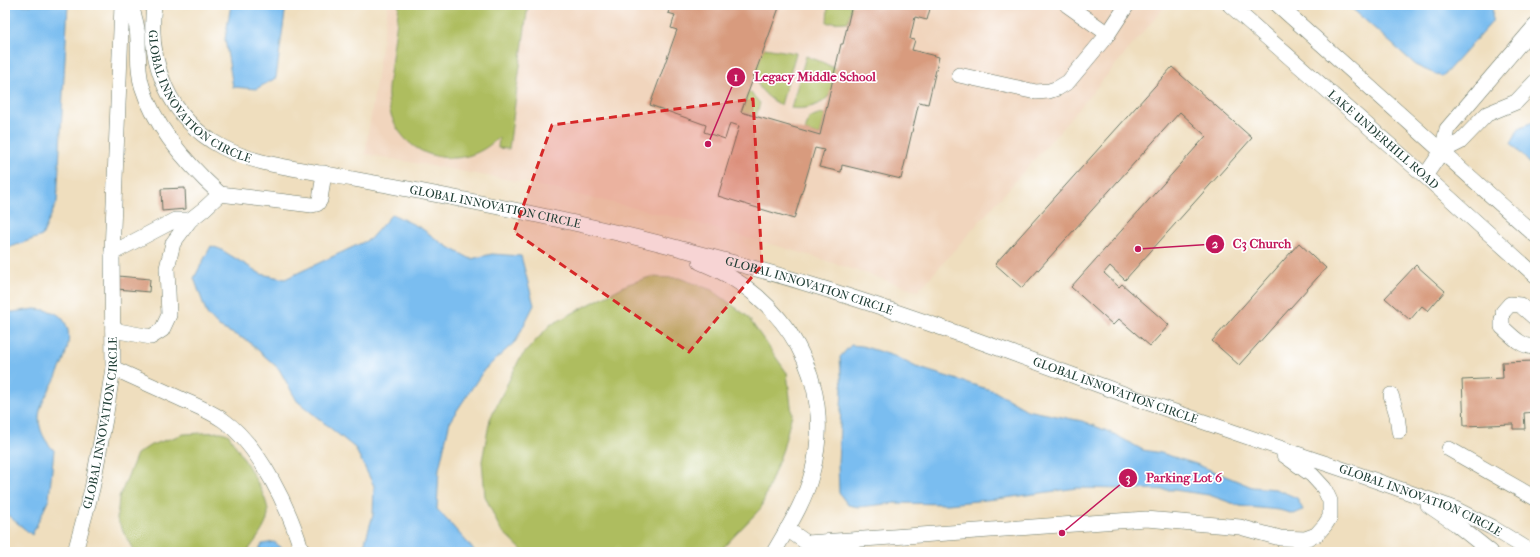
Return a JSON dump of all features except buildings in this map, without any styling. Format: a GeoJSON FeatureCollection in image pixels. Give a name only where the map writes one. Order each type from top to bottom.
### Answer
{"type":"FeatureCollection","features":[{"type":"Feature","properties":{"kind":"street","name":"GLOBAL INNOVATION CIRCLE"},"geometry":{"type":"LineString","coordinates":[[75,552],[92,489],[113,368],[112,253],[122,5]]}},
{"type":"Feature","properties":{"kind":"street"},"geometry":{"type":"LineString","coordinates":[[131,5],[137,29],[138,65],[142,86],[156,120],[202,178],[220,194],[312,205],[317,204],[320,200],[324,173]]}},
{"type":"Feature","properties":{"kind":"street","name":"GLOBAL INNOVATION CIRCLE"},"geometry":{"type":"LineString","coordinates":[[154,5],[153,43],[155,56],[161,77],[169,94],[178,109],[195,128],[220,146],[241,155],[276,166],[324,173],[520,210],[643,238],[741,264],[860,300],[1148,403],[1463,512],[1532,552]]}},
{"type":"Feature","properties":{"kind":"street"},"geometry":{"type":"LineString","coordinates":[[1067,5],[1108,34]]}},
{"type":"Feature","properties":{"kind":"street"},"geometry":{"type":"LineString","coordinates":[[959,75],[1036,92],[1054,90],[1063,87],[1108,34],[1127,5]]}},
{"type":"Feature","properties":{"kind":"street","name":"LAKE UNDERHILL ROAD"},"geometry":{"type":"LineString","coordinates":[[1230,5],[1425,176],[1535,275]]}},
{"type":"Feature","properties":{"kind":"street"},"geometry":{"type":"LineString","coordinates":[[1278,5],[1535,234]]}},
{"type":"Feature","properties":{"kind":"street"},"geometry":{"type":"LineString","coordinates":[[1425,176],[1442,151],[1447,129],[1535,26]]}},
{"type":"Feature","properties":{"kind":"street"},"geometry":{"type":"LineString","coordinates":[[1442,151],[1460,142],[1487,114],[1516,102],[1535,82]]}},
{"type":"Feature","properties":{"kind":"street"},"geometry":{"type":"LineString","coordinates":[[113,330],[150,337],[162,330],[169,315],[167,268],[173,244],[190,220],[220,194]]}},
{"type":"Feature","properties":{"kind":"street"},"geometry":{"type":"LineString","coordinates":[[112,253],[175,220],[190,220]]}},
{"type":"Feature","properties":{"kind":"street"},"geometry":{"type":"LineString","coordinates":[[643,238],[715,268],[737,280],[758,295],[782,320],[798,346],[808,369],[815,393],[818,415],[818,436],[815,461],[809,484],[801,504],[774,552]]}},
{"type":"Feature","properties":{"kind":"street"},"geometry":{"type":"LineString","coordinates":[[1535,318],[1520,305],[1510,304],[1502,316],[1502,327],[1519,342],[1535,347]]}},
{"type":"Feature","properties":{"kind":"street"},"geometry":{"type":"LineString","coordinates":[[113,368],[216,416],[236,431],[247,443],[274,484],[290,516],[302,552]]}},
{"type":"Feature","properties":{"kind":"street"},"geometry":{"type":"LineString","coordinates":[[1391,395],[1397,415],[1399,431]]}},
{"type":"Feature","properties":{"kind":"street"},"geometry":{"type":"LineString","coordinates":[[787,529],[808,548],[1146,519],[1240,527],[1280,538],[1295,540],[1305,539],[1316,535],[1330,517],[1331,505],[1327,492],[1302,466],[1264,442]]}},
{"type":"Feature","properties":{"kind":"street"},"geometry":{"type":"LineString","coordinates":[[1448,450],[1535,498]]}},
{"type":"Feature","properties":{"kind":"street"},"geometry":{"type":"LineString","coordinates":[[1408,492],[1456,524],[1491,552]]}},
{"type":"Feature","properties":{"kind":"highlighted area"},"geometry":{"type":"Polygon","coordinates":[[[753,99],[762,265],[689,352],[514,232],[552,125],[753,99]]]}},
{"type":"Feature","properties":{"kind":"shaded area"},"geometry":{"type":"Polygon","coordinates":[[[388,5],[1166,5],[1058,133],[918,291],[812,256],[682,219],[527,183],[365,154],[388,5]]]}},
{"type":"Feature","properties":{"kind":"green space"},"geometry":{"type":"Polygon","coordinates":[[[399,5],[528,5],[509,149],[498,148],[499,137],[493,143],[465,157],[449,158],[430,155],[412,145],[404,137],[393,120],[388,99],[399,5]]]}},
{"type":"Feature","properties":{"kind":"green space"},"geometry":{"type":"Polygon","coordinates":[[[828,5],[852,5],[848,22],[827,23],[828,5]]]}},
{"type":"Feature","properties":{"kind":"green space"},"geometry":{"type":"Polygon","coordinates":[[[764,48],[796,53],[781,105],[767,96],[759,87],[757,82],[757,68],[764,48]]]}},
{"type":"Feature","properties":{"kind":"green space"},"geometry":{"type":"Polygon","coordinates":[[[806,56],[836,69],[832,89],[830,94],[823,102],[807,108],[791,108],[806,56]]]}},
{"type":"Feature","properties":{"kind":"green space"},"geometry":{"type":"Polygon","coordinates":[[[748,92],[751,93],[760,103],[756,116],[741,112],[748,92]]]}},
{"type":"Feature","properties":{"kind":"green space"},"geometry":{"type":"Polygon","coordinates":[[[822,114],[825,116],[820,135],[805,131],[809,118],[822,114]]]}},
{"type":"Feature","properties":{"kind":"green space"},"geometry":{"type":"Polygon","coordinates":[[[650,277],[679,278],[712,290],[747,316],[787,373],[792,414],[783,449],[761,508],[719,552],[524,552],[500,529],[485,496],[482,461],[490,419],[520,358],[550,325],[628,284],[650,277]]]}},
{"type":"Feature","properties":{"kind":"green space"},"geometry":{"type":"Polygon","coordinates":[[[221,432],[228,434],[239,451],[259,485],[267,506],[267,519],[260,534],[253,544],[247,552],[134,552],[117,519],[119,498],[137,454],[151,445],[184,434],[221,432]]]}},
{"type":"Feature","properties":{"kind":"water"},"geometry":{"type":"Polygon","coordinates":[[[5,5],[68,5],[57,202],[42,236],[5,249],[5,5]]]}},
{"type":"Feature","properties":{"kind":"water"},"geometry":{"type":"Polygon","coordinates":[[[231,5],[286,5],[276,78],[256,89],[233,87],[225,39],[231,5]]]}},
{"type":"Feature","properties":{"kind":"water"},"geometry":{"type":"Polygon","coordinates":[[[1348,5],[1493,5],[1492,22],[1442,77],[1417,66],[1348,5]]]}},
{"type":"Feature","properties":{"kind":"water"},"geometry":{"type":"Polygon","coordinates":[[[1535,121],[1535,169],[1511,143],[1519,128],[1535,121]]]}},
{"type":"Feature","properties":{"kind":"water"},"geometry":{"type":"Polygon","coordinates":[[[392,214],[421,228],[443,244],[471,259],[492,254],[521,256],[534,305],[516,341],[484,370],[450,421],[439,469],[437,509],[476,552],[362,552],[373,515],[374,486],[355,448],[297,401],[279,369],[248,341],[219,327],[207,314],[194,278],[211,246],[220,249],[261,274],[285,279],[370,239],[392,214]]]}},
{"type":"Feature","properties":{"kind":"water"},"geometry":{"type":"Polygon","coordinates":[[[35,309],[50,311],[58,315],[65,322],[69,334],[64,360],[43,401],[39,415],[39,422],[43,436],[54,450],[49,499],[32,535],[5,513],[5,313],[35,309]]]}},
{"type":"Feature","properties":{"kind":"water"},"geometry":{"type":"Polygon","coordinates":[[[851,345],[862,346],[894,356],[916,367],[994,391],[1027,410],[1082,421],[1112,433],[1143,450],[1161,453],[1196,464],[1252,487],[1276,489],[1297,498],[1303,510],[1294,514],[1279,510],[1240,506],[1209,495],[1174,490],[1077,488],[948,504],[895,503],[859,507],[848,505],[839,493],[838,463],[842,390],[840,357],[851,345]]]}},
{"type":"Feature","properties":{"kind":"water"},"geometry":{"type":"Polygon","coordinates":[[[274,542],[282,548],[283,552],[257,552],[262,544],[274,542]]]}},
{"type":"Feature","properties":{"kind":"place","name":"Legacy Middle School"},"geometry":{"type":"Point","coordinates":[708,144]}},
{"type":"Feature","properties":{"kind":"place","name":"C3 Church"},"geometry":{"type":"Point","coordinates":[1138,249]}},
{"type":"Feature","properties":{"kind":"place","name":"Parking Lot 6"},"geometry":{"type":"Point","coordinates":[1062,533]}}]}
